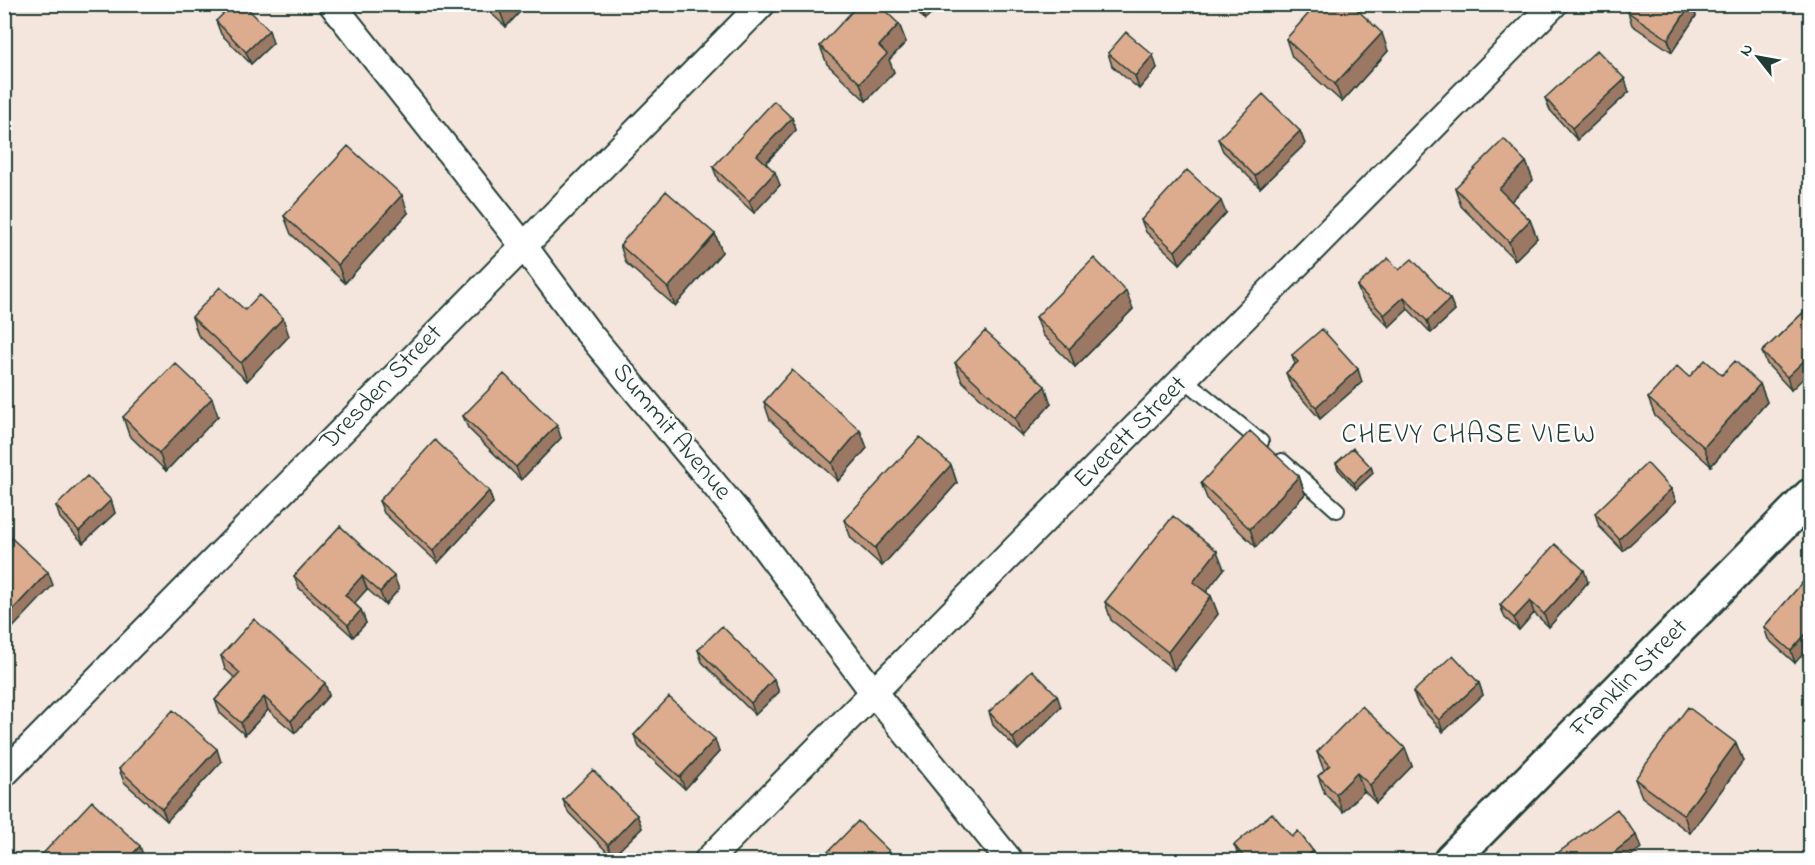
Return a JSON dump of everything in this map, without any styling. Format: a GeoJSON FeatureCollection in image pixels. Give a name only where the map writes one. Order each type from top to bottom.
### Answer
{"type":"FeatureCollection","features":[{"type":"Feature","properties":{"kind":"street","name":"Summit Avenue"},"geometry":{"type":"LineString","coordinates":[[332,4],[523,245],[587,330],[748,525],[874,693],[1009,861]]}},
{"type":"Feature","properties":{"kind":"street","name":"Dresden Street"},"geometry":{"type":"LineString","coordinates":[[4,774],[762,4]]}},
{"type":"Feature","properties":{"kind":"street","name":"Everett Street"},"geometry":{"type":"LineString","coordinates":[[708,861],[1554,4]]}},
{"type":"Feature","properties":{"kind":"street","name":"Franklin Street"},"geometry":{"type":"LineString","coordinates":[[1451,861],[1810,496]]}},
{"type":"Feature","properties":{"kind":"lane"},"geometry":{"type":"LineString","coordinates":[[1184,379],[1252,435],[1336,510]]}},
{"type":"Feature","properties":{"kind":"building"},"geometry":{"type":"Polygon","coordinates":[[[233,4],[243,4],[269,30],[246,52],[216,21],[233,4]]]}},
{"type":"Feature","properties":{"kind":"building"},"geometry":{"type":"Polygon","coordinates":[[[494,4],[504,4],[499,9],[494,4]]]}},
{"type":"Feature","properties":{"kind":"building"},"geometry":{"type":"Polygon","coordinates":[[[859,4],[878,4],[899,24],[879,46],[887,54],[860,83],[820,46],[859,4]]]}},
{"type":"Feature","properties":{"kind":"building"},"geometry":{"type":"Polygon","coordinates":[[[1317,4],[1351,4],[1382,33],[1335,84],[1286,39],[1317,4]]]}},
{"type":"Feature","properties":{"kind":"building"},"geometry":{"type":"Polygon","coordinates":[[[1633,4],[1691,4],[1668,39],[1628,12],[1633,4]]]}},
{"type":"Feature","properties":{"kind":"building"},"geometry":{"type":"Polygon","coordinates":[[[1126,32],[1153,55],[1135,76],[1108,53],[1126,32]]]}},
{"type":"Feature","properties":{"kind":"building"},"geometry":{"type":"Polygon","coordinates":[[[1597,50],[1625,79],[1572,128],[1545,98],[1597,50]]]}},
{"type":"Feature","properties":{"kind":"building"},"geometry":{"type":"Polygon","coordinates":[[[1263,94],[1300,131],[1255,176],[1218,139],[1263,94]]]}},
{"type":"Feature","properties":{"kind":"building"},"geometry":{"type":"Polygon","coordinates":[[[774,101],[792,118],[757,155],[775,172],[749,201],[713,167],[774,101]]]}},
{"type":"Feature","properties":{"kind":"building"},"geometry":{"type":"Polygon","coordinates":[[[1504,139],[1526,162],[1499,189],[1530,220],[1509,242],[1455,188],[1504,139]]]}},
{"type":"Feature","properties":{"kind":"building"},"geometry":{"type":"Polygon","coordinates":[[[348,146],[402,195],[338,265],[284,216],[348,146]]]}},
{"type":"Feature","properties":{"kind":"building"},"geometry":{"type":"Polygon","coordinates":[[[1187,170],[1221,201],[1175,251],[1141,220],[1187,170]]]}},
{"type":"Feature","properties":{"kind":"building"},"geometry":{"type":"Polygon","coordinates":[[[666,191],[715,234],[668,288],[620,245],[666,191]]]}},
{"type":"Feature","properties":{"kind":"building"},"geometry":{"type":"Polygon","coordinates":[[[1094,258],[1126,291],[1069,349],[1036,317],[1094,258]]]}},
{"type":"Feature","properties":{"kind":"building"},"geometry":{"type":"Polygon","coordinates":[[[1388,258],[1399,270],[1412,259],[1450,299],[1427,321],[1404,297],[1384,315],[1357,286],[1388,258]]]}},
{"type":"Feature","properties":{"kind":"building"},"geometry":{"type":"Polygon","coordinates":[[[220,287],[245,310],[259,295],[283,318],[241,363],[192,317],[220,287]]]}},
{"type":"Feature","properties":{"kind":"building"},"geometry":{"type":"Polygon","coordinates":[[[1810,306],[1810,355],[1787,377],[1762,352],[1810,306]]]}},
{"type":"Feature","properties":{"kind":"building"},"geometry":{"type":"Polygon","coordinates":[[[1322,329],[1358,369],[1316,407],[1286,373],[1298,362],[1292,355],[1322,329]]]}},
{"type":"Feature","properties":{"kind":"building"},"geometry":{"type":"Polygon","coordinates":[[[985,331],[1045,386],[1015,418],[955,363],[985,331]]]}},
{"type":"Feature","properties":{"kind":"building"},"geometry":{"type":"Polygon","coordinates":[[[1705,360],[1722,375],[1735,361],[1760,384],[1704,447],[1648,398],[1677,366],[1689,377],[1705,360]]]}},
{"type":"Feature","properties":{"kind":"building"},"geometry":{"type":"Polygon","coordinates":[[[175,363],[212,398],[159,453],[123,417],[175,363]]]}},
{"type":"Feature","properties":{"kind":"building"},"geometry":{"type":"Polygon","coordinates":[[[792,370],[860,430],[832,463],[764,402],[792,370]]]}},
{"type":"Feature","properties":{"kind":"building"},"geometry":{"type":"Polygon","coordinates":[[[504,374],[557,425],[516,467],[463,416],[504,374]]]}},
{"type":"Feature","properties":{"kind":"building"},"geometry":{"type":"Polygon","coordinates":[[[1250,431],[1299,476],[1250,529],[1201,483],[1250,431]]]}},
{"type":"Feature","properties":{"kind":"building"},"geometry":{"type":"Polygon","coordinates":[[[920,437],[951,465],[875,548],[844,520],[920,437]]]}},
{"type":"Feature","properties":{"kind":"building"},"geometry":{"type":"Polygon","coordinates":[[[435,440],[489,491],[433,551],[379,501],[435,440]]]}},
{"type":"Feature","properties":{"kind":"building"},"geometry":{"type":"Polygon","coordinates":[[[1353,448],[1371,467],[1354,483],[1336,463],[1353,448]]]}},
{"type":"Feature","properties":{"kind":"building"},"geometry":{"type":"Polygon","coordinates":[[[1647,463],[1671,489],[1619,539],[1595,513],[1647,463]]]}},
{"type":"Feature","properties":{"kind":"building"},"geometry":{"type":"Polygon","coordinates":[[[87,476],[111,500],[79,531],[56,506],[87,476]]]}},
{"type":"Feature","properties":{"kind":"building"},"geometry":{"type":"Polygon","coordinates":[[[1173,516],[1217,551],[1193,582],[1211,596],[1168,652],[1105,602],[1173,516]]]}},
{"type":"Feature","properties":{"kind":"building"},"geometry":{"type":"Polygon","coordinates":[[[340,526],[394,576],[380,592],[362,576],[345,595],[361,610],[348,625],[294,576],[340,526]]]}},
{"type":"Feature","properties":{"kind":"building"},"geometry":{"type":"Polygon","coordinates":[[[4,533],[48,572],[4,619],[4,533]]]}},
{"type":"Feature","properties":{"kind":"building"},"geometry":{"type":"Polygon","coordinates":[[[1555,544],[1584,570],[1544,614],[1530,601],[1514,618],[1500,605],[1555,544]]]}},
{"type":"Feature","properties":{"kind":"building"},"geometry":{"type":"Polygon","coordinates":[[[1810,574],[1810,629],[1791,651],[1764,627],[1810,574]]]}},
{"type":"Feature","properties":{"kind":"building"},"geometry":{"type":"Polygon","coordinates":[[[254,619],[325,683],[291,721],[264,697],[241,723],[215,700],[240,673],[221,656],[254,619]]]}},
{"type":"Feature","properties":{"kind":"building"},"geometry":{"type":"Polygon","coordinates":[[[722,626],[774,679],[751,703],[698,650],[722,626]]]}},
{"type":"Feature","properties":{"kind":"building"},"geometry":{"type":"Polygon","coordinates":[[[1453,655],[1479,683],[1439,720],[1413,692],[1453,655]]]}},
{"type":"Feature","properties":{"kind":"building"},"geometry":{"type":"Polygon","coordinates":[[[1032,670],[1057,695],[1013,738],[989,712],[1032,670]]]}},
{"type":"Feature","properties":{"kind":"building"},"geometry":{"type":"Polygon","coordinates":[[[669,697],[715,739],[680,777],[634,735],[669,697]]]}},
{"type":"Feature","properties":{"kind":"building"},"geometry":{"type":"Polygon","coordinates":[[[1362,706],[1405,748],[1370,785],[1357,773],[1336,794],[1318,776],[1330,765],[1317,752],[1362,706]]]}},
{"type":"Feature","properties":{"kind":"building"},"geometry":{"type":"Polygon","coordinates":[[[1688,707],[1736,743],[1684,815],[1635,779],[1688,707]]]}},
{"type":"Feature","properties":{"kind":"building"},"geometry":{"type":"Polygon","coordinates":[[[173,710],[217,749],[162,809],[119,769],[173,710]]]}},
{"type":"Feature","properties":{"kind":"building"},"geometry":{"type":"Polygon","coordinates":[[[593,770],[637,815],[608,845],[563,800],[593,770]]]}},
{"type":"Feature","properties":{"kind":"building"},"geometry":{"type":"Polygon","coordinates":[[[92,801],[140,846],[126,861],[36,861],[92,801]]]}},
{"type":"Feature","properties":{"kind":"building"},"geometry":{"type":"Polygon","coordinates":[[[1617,809],[1636,835],[1603,861],[1559,861],[1555,855],[1617,809]]]}},
{"type":"Feature","properties":{"kind":"building"},"geometry":{"type":"Polygon","coordinates":[[[1272,813],[1292,837],[1298,831],[1313,851],[1302,861],[1247,861],[1234,845],[1272,813]]]}},
{"type":"Feature","properties":{"kind":"building"},"geometry":{"type":"Polygon","coordinates":[[[858,821],[889,851],[879,861],[819,861],[858,821]]]}},
{"type":"Feature","properties":{"kind":"district","name":"CHEVY CHASE VIEW"},"geometry":{"type":"Point","coordinates":[1469,435]}}]}
